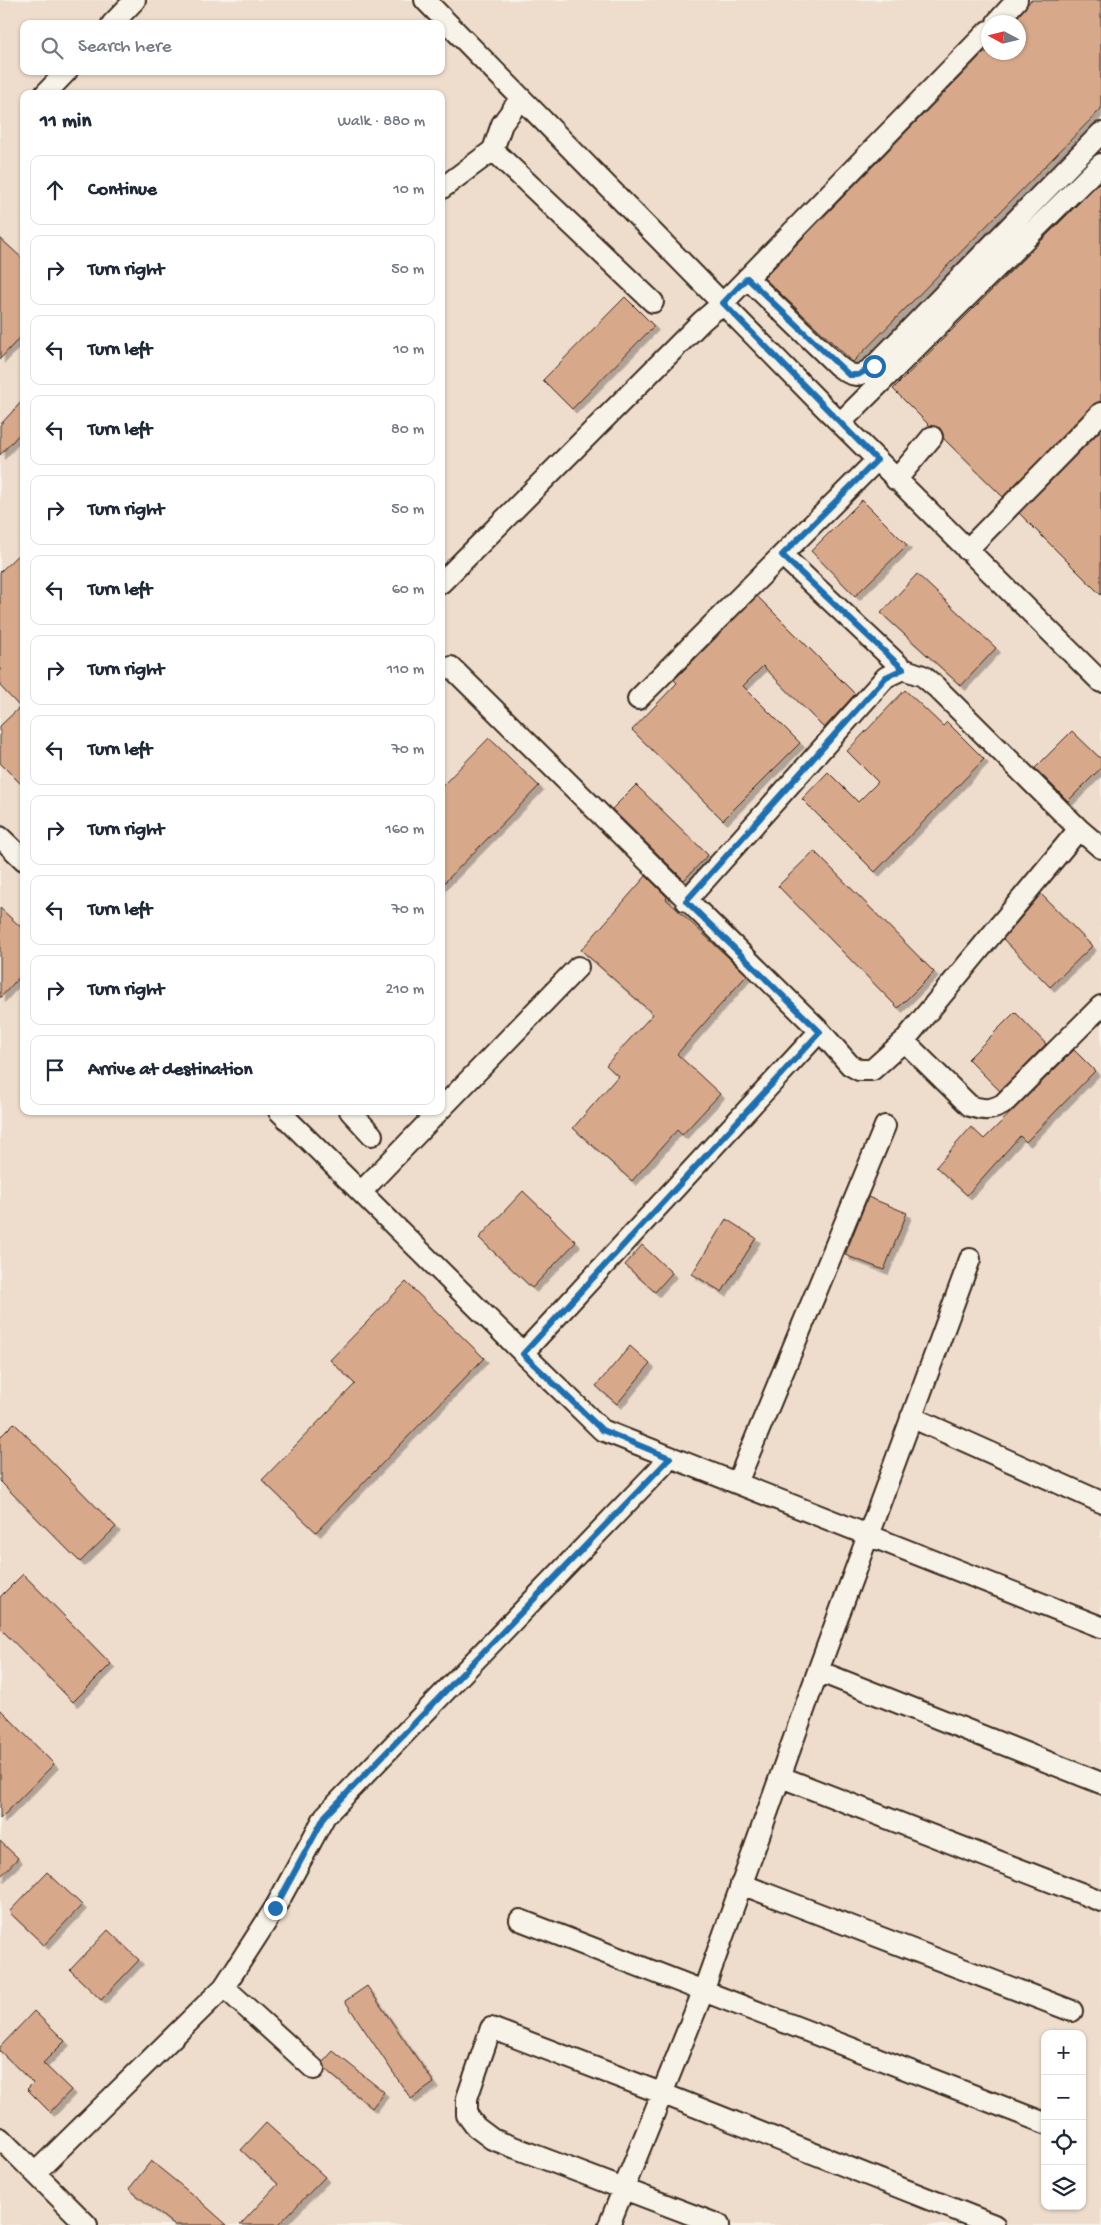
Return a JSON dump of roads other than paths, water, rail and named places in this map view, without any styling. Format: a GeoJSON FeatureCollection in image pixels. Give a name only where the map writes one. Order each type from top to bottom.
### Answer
{"type":"FeatureCollection","features":[{"type":"Feature","properties":{"kind":"street"},"geometry":{"type":"LineString","coordinates":[[116,20],[135,0]]}},
{"type":"Feature","properties":{"kind":"street"},"geometry":{"type":"LineString","coordinates":[[425,0],[445,20]]}},
{"type":"Feature","properties":{"kind":"street"},"geometry":{"type":"LineString","coordinates":[[1003,15],[1017,0]]}},
{"type":"Feature","properties":{"kind":"street"},"geometry":{"type":"LineString","coordinates":[[445,20],[896,480],[1101,682]]}},
{"type":"Feature","properties":{"kind":"street"},"geometry":{"type":"LineString","coordinates":[[445,579],[702,321],[723,303],[981,38]]}},
{"type":"Feature","properties":{"kind":"street"},"geometry":{"type":"LineString","coordinates":[[49,90],[63,75]]}},
{"type":"Feature","properties":{"kind":"street"},"geometry":{"type":"LineString","coordinates":[[445,186],[493,150],[502,124],[521,98]]}},
{"type":"Feature","properties":{"kind":"street"},"geometry":{"type":"LineString","coordinates":[[747,278],[838,366],[849,375],[858,375],[874,366],[1101,132]]}},
{"type":"Feature","properties":{"kind":"street"},"geometry":{"type":"LineString","coordinates":[[493,150],[653,302]]}},
{"type":"Feature","properties":{"kind":"street"},"geometry":{"type":"LineString","coordinates":[[840,423],[1101,164]]}},
{"type":"Feature","properties":{"kind":"street"},"geometry":{"type":"LineString","coordinates":[[968,550],[1101,414]]}},
{"type":"Feature","properties":{"kind":"street"},"geometry":{"type":"LineString","coordinates":[[896,480],[932,437]]}},
{"type":"Feature","properties":{"kind":"street"},"geometry":{"type":"LineString","coordinates":[[638,699],[877,460]]}},
{"type":"Feature","properties":{"kind":"street"},"geometry":{"type":"LineString","coordinates":[[782,555],[903,669],[923,676],[936,687],[1079,829],[1101,848]]}},
{"type":"Feature","properties":{"kind":"street"},"geometry":{"type":"LineString","coordinates":[[451,667],[820,1032],[850,1064],[859,1070],[872,1070],[904,1041],[1079,829]]}},
{"type":"Feature","properties":{"kind":"street"},"geometry":{"type":"LineString","coordinates":[[686,901],[886,677],[903,669]]}},
{"type":"Feature","properties":{"kind":"street"},"geometry":{"type":"LineString","coordinates":[[0,837],[20,856]]}},
{"type":"Feature","properties":{"kind":"street"},"geometry":{"type":"LineString","coordinates":[[445,1105],[578,967]]}},
{"type":"Feature","properties":{"kind":"street"},"geometry":{"type":"LineString","coordinates":[[904,1041],[970,1106],[982,1110],[994,1109],[1004,1104],[1101,1006]]}},
{"type":"Feature","properties":{"kind":"street"},"geometry":{"type":"LineString","coordinates":[[523,1354],[820,1032]]}},
{"type":"Feature","properties":{"kind":"street"},"geometry":{"type":"LineString","coordinates":[[283,1115],[602,1430],[1101,1628]]}},
{"type":"Feature","properties":{"kind":"street"},"geometry":{"type":"LineString","coordinates":[[354,1115],[372,1135]]}},
{"type":"Feature","properties":{"kind":"street"},"geometry":{"type":"LineString","coordinates":[[361,1192],[435,1115]]}},
{"type":"Feature","properties":{"kind":"street"},"geometry":{"type":"LineString","coordinates":[[737,1482],[885,1126]]}},
{"type":"Feature","properties":{"kind":"street"},"geometry":{"type":"LineString","coordinates":[[609,2225],[661,2092],[703,1992],[818,1671],[970,1259]]}},
{"type":"Feature","properties":{"kind":"street"},"geometry":{"type":"LineString","coordinates":[[912,1417],[1099,1498]]}},
{"type":"Feature","properties":{"kind":"street"},"geometry":{"type":"LineString","coordinates":[[35,2172],[224,1987],[275,1908],[325,1816],[670,1458]]}},
{"type":"Feature","properties":{"kind":"street"},"geometry":{"type":"LineString","coordinates":[[818,1671],[1101,1783]]}},
{"type":"Feature","properties":{"kind":"street"},"geometry":{"type":"LineString","coordinates":[[781,1777],[1101,1901]]}},
{"type":"Feature","properties":{"kind":"street"},"geometry":{"type":"LineString","coordinates":[[741,1884],[1072,2012]]}},
{"type":"Feature","properties":{"kind":"street"},"geometry":{"type":"LineString","coordinates":[[520,1920],[1041,2121]]}},
{"type":"Feature","properties":{"kind":"street"},"geometry":{"type":"LineString","coordinates":[[224,1987],[314,2069]]}},
{"type":"Feature","properties":{"kind":"street"},"geometry":{"type":"LineString","coordinates":[[719,2225],[492,2139],[476,2127],[466,2115],[467,2098],[491,2028],[661,2092],[994,2225]]}},
{"type":"Feature","properties":{"kind":"street"},"geometry":{"type":"LineString","coordinates":[[0,2138],[87,2225]]}}]}
